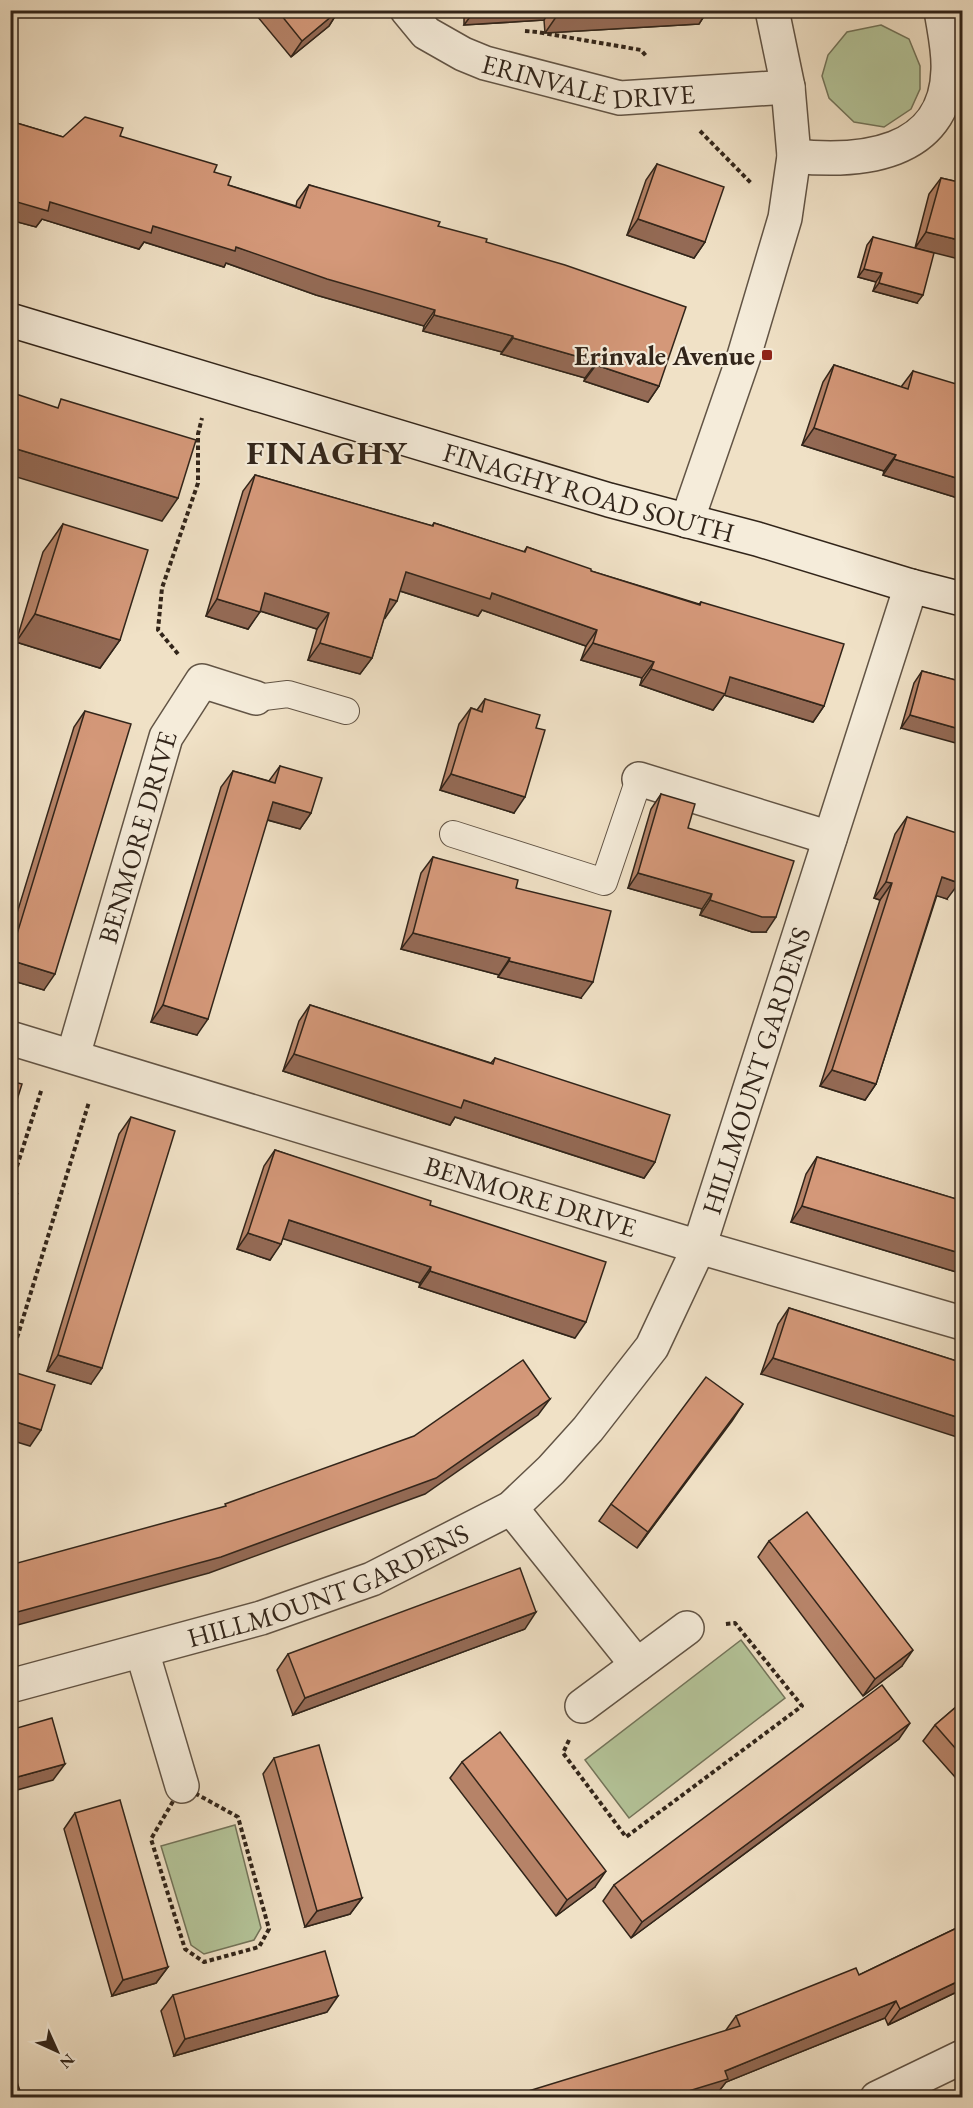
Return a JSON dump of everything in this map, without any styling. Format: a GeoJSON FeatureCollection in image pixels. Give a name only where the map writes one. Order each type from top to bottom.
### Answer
{"type":"FeatureCollection","features":[{"type":"Feature","properties":{"kind":"street","name":"ERINVALE DRIVE"},"geometry":{"type":"LineString","coordinates":[[407,10],[426,33],[463,54],[485,63],[620,98],[788,87]]}},
{"type":"Feature","properties":{"kind":"street"},"geometry":{"type":"LineString","coordinates":[[687,521],[744,356],[785,218],[794,156],[788,87],[772,10]]}},
{"type":"Feature","properties":{"kind":"street"},"geometry":{"type":"LineString","coordinates":[[794,156],[819,159],[856,158],[886,152],[910,142],[928,126],[943,103],[948,71],[941,10]]}},
{"type":"Feature","properties":{"kind":"street","name":"FINAGHY ROAD SOUTH"},"geometry":{"type":"LineString","coordinates":[[10,320],[687,521],[757,538],[911,586],[963,599]]}},
{"type":"Feature","properties":{"kind":"street","name":"HILLMOUNT GARDENS"},"geometry":{"type":"LineString","coordinates":[[10,1686],[261,1618],[372,1579],[511,1508],[551,1470],[588,1429],[651,1347],[699,1247],[911,586]]}},
{"type":"Feature","properties":{"kind":"street"},"geometry":{"type":"LineString","coordinates":[[202,681],[256,698]]}},
{"type":"Feature","properties":{"kind":"street","name":"BENMORE DRIVE"},"geometry":{"type":"LineString","coordinates":[[76,1056],[166,737],[202,681]]}},
{"type":"Feature","properties":{"kind":"street"},"geometry":{"type":"LineString","coordinates":[[639,778],[830,838]]}},
{"type":"Feature","properties":{"kind":"street","name":"BENMORE DRIVE"},"geometry":{"type":"LineString","coordinates":[[10,1038],[76,1056],[699,1247],[963,1323]]}},
{"type":"Feature","properties":{"kind":"street"},"geometry":{"type":"LineString","coordinates":[[511,1508],[637,1665]]}},
{"type":"Feature","properties":{"kind":"street"},"geometry":{"type":"LineString","coordinates":[[582,1706],[687,1628]]}},
{"type":"Feature","properties":{"kind":"street"},"geometry":{"type":"LineString","coordinates":[[142,1651],[182,1786]]}},
{"type":"Feature","properties":{"kind":"street"},"geometry":{"type":"LineString","coordinates":[[877,2097],[963,2057]]}},
{"type":"Feature","properties":{"kind":"lane"},"geometry":{"type":"LineString","coordinates":[[256,698],[288,694],[346,711]]}},
{"type":"Feature","properties":{"kind":"lane"},"geometry":{"type":"LineString","coordinates":[[453,834],[604,882],[639,778]]}},
{"type":"Feature","properties":{"kind":"path"},"geometry":{"type":"LineString","coordinates":[[665,95],[785,218]]}},
{"type":"Feature","properties":{"kind":"path"},"geometry":{"type":"LineString","coordinates":[[202,681],[158,630],[162,588],[198,483],[198,434],[211,381]]}},
{"type":"Feature","properties":{"kind":"path"},"geometry":{"type":"LineString","coordinates":[[10,1188],[76,1056]]}},
{"type":"Feature","properties":{"kind":"path"},"geometry":{"type":"LineString","coordinates":[[10,1336],[17,1338],[76,1056]]}},
{"type":"Feature","properties":{"kind":"path"},"geometry":{"type":"LineString","coordinates":[[10,1193],[18,1195]]}},
{"type":"Feature","properties":{"kind":"path"},"geometry":{"type":"LineString","coordinates":[[582,1706],[563,1753],[626,1837],[802,1706],[735,1623],[687,1628]]}},
{"type":"Feature","properties":{"kind":"path"},"geometry":{"type":"LineString","coordinates":[[182,1786],[238,1817],[269,1929],[259,1947],[204,1962],[185,1949],[151,1839],[182,1786]]}},
{"type":"Feature","properties":{"kind":"green space"},"geometry":{"type":"Polygon","coordinates":[[[881,25],[909,39],[920,66],[920,89],[911,109],[884,127],[854,122],[829,98],[822,76],[828,55],[847,32],[881,25]]]}},
{"type":"Feature","properties":{"kind":"green space"},"geometry":{"type":"Polygon","coordinates":[[[741,1640],[785,1698],[629,1818],[585,1760],[741,1640]]]}},
{"type":"Feature","properties":{"kind":"green space"},"geometry":{"type":"Polygon","coordinates":[[[235,1825],[261,1928],[254,1940],[204,1954],[191,1945],[161,1846],[235,1825]]]}},
{"type":"Feature","properties":{"kind":"building"},"geometry":{"type":"Polygon","coordinates":[[[277,10],[339,10],[302,41],[277,10]]]}},
{"type":"Feature","properties":{"kind":"building"},"geometry":{"type":"Polygon","coordinates":[[[556,10],[661,10],[556,17],[556,10]]]}},
{"type":"Feature","properties":{"kind":"building"},"geometry":{"type":"Polygon","coordinates":[[[85,117],[123,128],[120,136],[217,165],[214,172],[231,177],[228,185],[300,208],[309,185],[440,222],[438,226],[487,239],[486,242],[565,265],[686,307],[659,386],[596,365],[597,362],[434,315],[435,310],[327,279],[236,247],[235,251],[153,226],[151,233],[50,202],[48,211],[10,200],[10,121],[63,137],[85,117]]]}},
{"type":"Feature","properties":{"kind":"building"},"geometry":{"type":"Polygon","coordinates":[[[657,164],[724,187],[705,242],[638,219],[657,164]]]}},
{"type":"Feature","properties":{"kind":"building"},"geometry":{"type":"Polygon","coordinates":[[[941,178],[963,183],[963,241],[926,232],[941,178]]]}},
{"type":"Feature","properties":{"kind":"building"},"geometry":{"type":"Polygon","coordinates":[[[873,237],[934,253],[923,295],[879,283],[882,273],[864,269],[873,237]]]}},
{"type":"Feature","properties":{"kind":"building"},"geometry":{"type":"Polygon","coordinates":[[[834,365],[908,389],[913,371],[963,386],[963,480],[894,459],[896,455],[814,428],[834,365]]]}},
{"type":"Feature","properties":{"kind":"building"},"geometry":{"type":"Polygon","coordinates":[[[10,392],[58,408],[61,399],[196,440],[178,498],[10,447],[10,392]]]}},
{"type":"Feature","properties":{"kind":"building"},"geometry":{"type":"Polygon","coordinates":[[[255,475],[433,526],[434,523],[525,552],[527,547],[591,569],[591,571],[700,605],[701,602],[844,644],[824,706],[730,677],[725,694],[651,669],[654,662],[593,643],[597,630],[492,593],[490,599],[406,572],[397,601],[390,599],[372,658],[320,643],[329,613],[265,593],[260,612],[217,599],[255,475]]]}},
{"type":"Feature","properties":{"kind":"building"},"geometry":{"type":"Polygon","coordinates":[[[63,524],[148,550],[120,640],[35,614],[63,524]]]}},
{"type":"Feature","properties":{"kind":"building"},"geometry":{"type":"Polygon","coordinates":[[[922,671],[963,682],[963,730],[910,715],[922,671]]]}},
{"type":"Feature","properties":{"kind":"building"},"geometry":{"type":"Polygon","coordinates":[[[485,699],[540,715],[536,728],[545,730],[525,797],[451,774],[471,708],[482,712],[485,699]]]}},
{"type":"Feature","properties":{"kind":"building"},"geometry":{"type":"Polygon","coordinates":[[[85,711],[131,724],[55,974],[10,960],[10,957],[85,711]]]}},
{"type":"Feature","properties":{"kind":"building"},"geometry":{"type":"Polygon","coordinates":[[[280,766],[322,778],[311,813],[273,802],[208,1019],[163,1005],[233,771],[275,783],[280,766]]]}},
{"type":"Feature","properties":{"kind":"building"},"geometry":{"type":"Polygon","coordinates":[[[661,794],[695,804],[688,828],[794,861],[776,917],[762,917],[710,900],[712,894],[638,873],[661,794]]]}},
{"type":"Feature","properties":{"kind":"building"},"geometry":{"type":"Polygon","coordinates":[[[907,817],[963,835],[963,870],[959,883],[942,877],[876,1084],[832,1070],[892,883],[886,882],[907,817]]]}},
{"type":"Feature","properties":{"kind":"building"},"geometry":{"type":"Polygon","coordinates":[[[433,857],[518,880],[516,888],[611,911],[593,982],[509,961],[510,958],[413,933],[433,857]]]}},
{"type":"Feature","properties":{"kind":"building"},"geometry":{"type":"Polygon","coordinates":[[[310,1005],[493,1064],[495,1058],[670,1115],[655,1162],[464,1100],[461,1108],[294,1054],[310,1005]]]}},
{"type":"Feature","properties":{"kind":"building"},"geometry":{"type":"Polygon","coordinates":[[[10,1081],[22,1084],[10,1122],[10,1081]]]}},
{"type":"Feature","properties":{"kind":"building"},"geometry":{"type":"Polygon","coordinates":[[[131,1117],[175,1131],[102,1368],[58,1355],[131,1117]]]}},
{"type":"Feature","properties":{"kind":"building"},"geometry":{"type":"Polygon","coordinates":[[[275,1150],[431,1201],[430,1205],[606,1262],[586,1322],[430,1271],[431,1267],[289,1220],[281,1244],[248,1233],[275,1150]]]}},
{"type":"Feature","properties":{"kind":"building"},"geometry":{"type":"Polygon","coordinates":[[[817,1157],[963,1201],[963,1254],[802,1206],[817,1157]]]}},
{"type":"Feature","properties":{"kind":"building"},"geometry":{"type":"Polygon","coordinates":[[[789,1308],[963,1363],[963,1419],[773,1358],[789,1308]]]}},
{"type":"Feature","properties":{"kind":"building"},"geometry":{"type":"Polygon","coordinates":[[[523,1360],[550,1399],[436,1478],[221,1557],[10,1614],[10,1565],[226,1506],[225,1504],[414,1436],[523,1360]]]}},
{"type":"Feature","properties":{"kind":"building"},"geometry":{"type":"Polygon","coordinates":[[[10,1371],[55,1385],[41,1430],[10,1420],[10,1371]]]}},
{"type":"Feature","properties":{"kind":"building"},"geometry":{"type":"Polygon","coordinates":[[[706,1377],[743,1404],[648,1532],[611,1504],[706,1377]]]}},
{"type":"Feature","properties":{"kind":"building"},"geometry":{"type":"Polygon","coordinates":[[[807,1512],[913,1650],[875,1679],[769,1541],[807,1512]]]}},
{"type":"Feature","properties":{"kind":"building"},"geometry":{"type":"Polygon","coordinates":[[[520,1568],[536,1612],[305,1698],[288,1654],[520,1568]]]}},
{"type":"Feature","properties":{"kind":"building"},"geometry":{"type":"Polygon","coordinates":[[[882,1685],[910,1723],[642,1922],[614,1885],[882,1685]]]}},
{"type":"Feature","properties":{"kind":"building"},"geometry":{"type":"Polygon","coordinates":[[[963,1701],[963,1757],[935,1725],[963,1701]]]}},
{"type":"Feature","properties":{"kind":"building"},"geometry":{"type":"Polygon","coordinates":[[[52,1718],[65,1764],[10,1779],[10,1730],[52,1718]]]}},
{"type":"Feature","properties":{"kind":"building"},"geometry":{"type":"Polygon","coordinates":[[[500,1732],[606,1871],[567,1900],[462,1762],[500,1732]]]}},
{"type":"Feature","properties":{"kind":"building"},"geometry":{"type":"Polygon","coordinates":[[[319,1745],[362,1898],[317,1911],[274,1758],[319,1745]]]}},
{"type":"Feature","properties":{"kind":"building"},"geometry":{"type":"Polygon","coordinates":[[[120,1800],[168,1967],[123,1980],[75,1813],[120,1800]]]}},
{"type":"Feature","properties":{"kind":"building"},"geometry":{"type":"Polygon","coordinates":[[[963,1925],[963,1979],[900,2009],[896,2001],[725,2071],[728,2079],[669,2097],[509,2097],[740,2026],[736,2016],[856,1968],[859,1975],[963,1925]]]}},
{"type":"Feature","properties":{"kind":"building"},"geometry":{"type":"Polygon","coordinates":[[[325,1951],[338,1996],[185,2039],[173,1995],[325,1951]]]}},
{"type":"Feature","properties":{"kind":"building"},"geometry":{"type":"Polygon","coordinates":[[[10,2061],[22,2097],[10,2097],[10,2061]]]}},
{"type":"Feature","properties":{"kind":"place","name":"Erinvale Avenue"},"geometry":{"type":"Point","coordinates":[767,355]}},
{"type":"Feature","properties":{"kind":"district","name":"FINAGHY"},"geometry":{"type":"Point","coordinates":[327,452]}}]}
